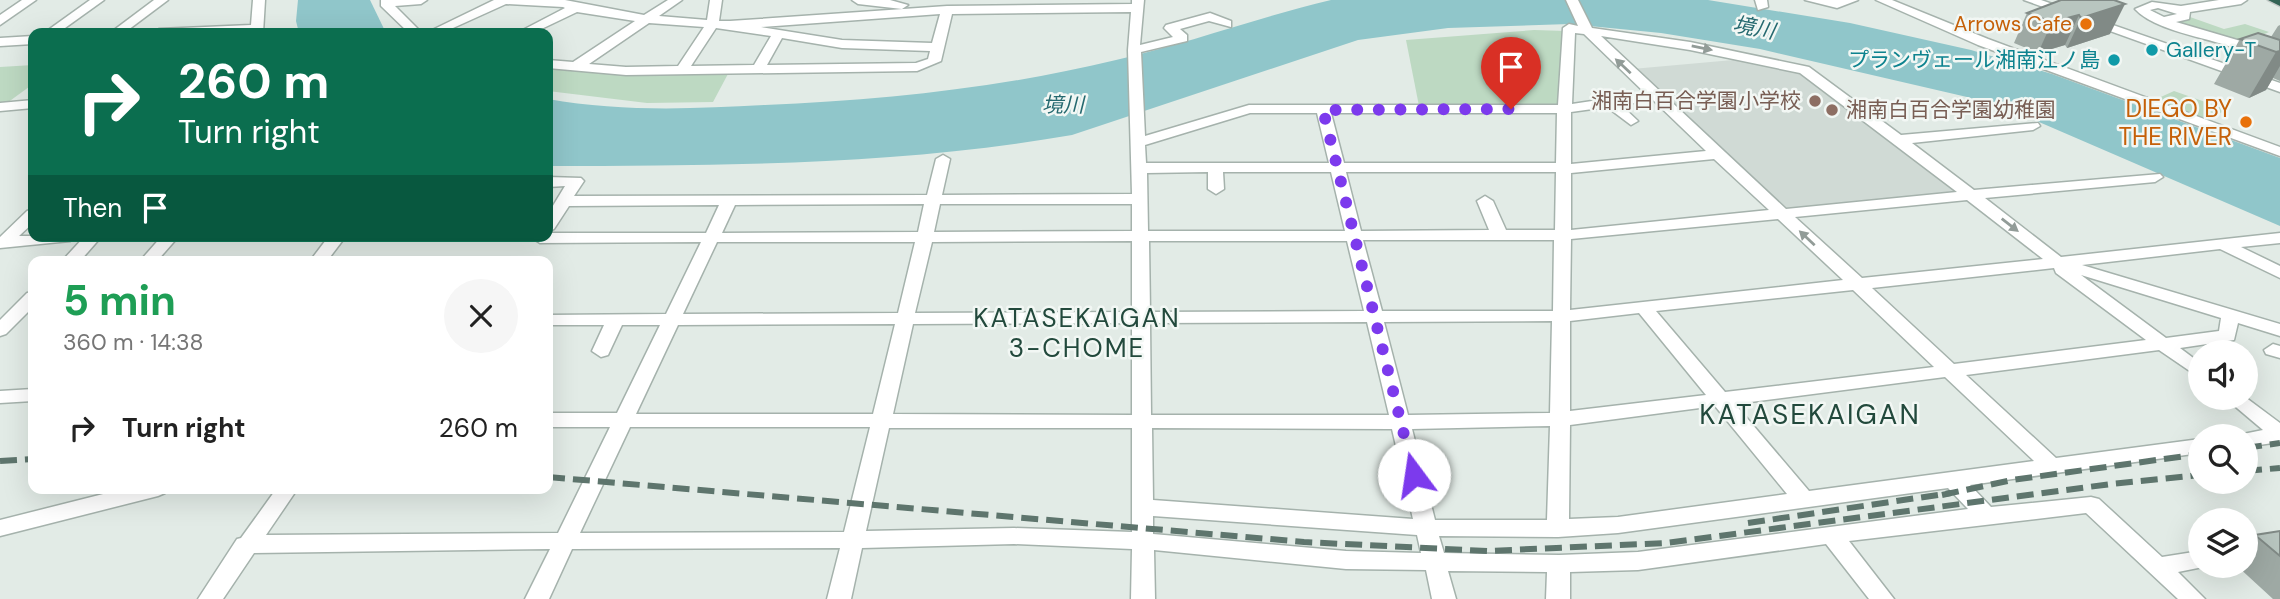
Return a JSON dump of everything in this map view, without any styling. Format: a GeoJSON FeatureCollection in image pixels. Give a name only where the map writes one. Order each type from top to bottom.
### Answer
{"type":"FeatureCollection","features":[{"type":"Feature","properties":{"kind":"highway"},"geometry":{"type":"LineString","coordinates":[[2275,0],[2280,2]]}},
{"type":"Feature","properties":{"kind":"street"},"geometry":{"type":"LineString","coordinates":[[0,21],[30,0]]}},
{"type":"Feature","properties":{"kind":"street"},"geometry":{"type":"LineString","coordinates":[[57,28],[98,0]]}},
{"type":"Feature","properties":{"kind":"street"},"geometry":{"type":"LineString","coordinates":[[123,28],[162,0]]}},
{"type":"Feature","properties":{"kind":"street"},"geometry":{"type":"LineString","coordinates":[[257,28],[259,0]]}},
{"type":"Feature","properties":{"kind":"street"},"geometry":{"type":"LineString","coordinates":[[411,28],[385,3],[421,0]]}},
{"type":"Feature","properties":{"kind":"street"},"geometry":{"type":"LineString","coordinates":[[443,28],[505,0],[564,4],[643,19],[730,25],[842,44],[937,47]]}},
{"type":"Feature","properties":{"kind":"street"},"geometry":{"type":"LineString","coordinates":[[530,28],[564,4],[598,0]]}},
{"type":"Feature","properties":{"kind":"street"},"geometry":{"type":"LineString","coordinates":[[575,67],[643,19],[676,0]]}},
{"type":"Feature","properties":{"kind":"street"},"geometry":{"type":"LineString","coordinates":[[683,69],[713,23],[716,0]]}},
{"type":"Feature","properties":{"kind":"street"},"geometry":{"type":"LineString","coordinates":[[858,0],[947,10]]}},
{"type":"Feature","properties":{"kind":"street"},"geometry":{"type":"LineString","coordinates":[[1572,0],[1590,29],[1655,96],[2051,465]]}},
{"type":"Feature","properties":{"kind":"street"},"geometry":{"type":"LineString","coordinates":[[1811,0],[1837,4],[1852,0]]}},
{"type":"Feature","properties":{"kind":"street"},"geometry":{"type":"LineString","coordinates":[[1882,0],[2280,152]]}},
{"type":"Feature","properties":{"kind":"street"},"geometry":{"type":"LineString","coordinates":[[2031,0],[2280,88]]}},
{"type":"Feature","properties":{"kind":"street"},"geometry":{"type":"LineString","coordinates":[[2207,63],[2239,45],[2148,15],[2141,9],[2154,4],[2180,10],[2241,0]]}},
{"type":"Feature","properties":{"kind":"street"},"geometry":{"type":"LineString","coordinates":[[730,25],[1018,4],[1137,4],[1134,53],[1140,168],[1143,599]]}},
{"type":"Feature","properties":{"kind":"street"},"geometry":{"type":"LineString","coordinates":[[553,65],[626,71],[923,66],[934,61],[947,10]]}},
{"type":"Feature","properties":{"kind":"street"},"geometry":{"type":"LineString","coordinates":[[2164,20],[2185,16],[2180,10]]}},
{"type":"Feature","properties":{"kind":"street"},"geometry":{"type":"LineString","coordinates":[[833,67],[853,17]]}},
{"type":"Feature","properties":{"kind":"street"},"geometry":{"type":"LineString","coordinates":[[1134,53],[1183,38],[1171,28],[1210,17],[1227,24]]}},
{"type":"Feature","properties":{"kind":"street"},"geometry":{"type":"LineString","coordinates":[[1558,529],[1562,419],[1565,109],[1569,28],[1648,36]]}},
{"type":"Feature","properties":{"kind":"street"},"geometry":{"type":"LineString","coordinates":[[1590,29],[1804,70],[1972,195],[2188,363]]}},
{"type":"Feature","properties":{"kind":"street"},"geometry":{"type":"LineString","coordinates":[[759,68],[778,34]]}},
{"type":"Feature","properties":{"kind":"street"},"geometry":{"type":"LineString","coordinates":[[0,42],[28,40]]}},
{"type":"Feature","properties":{"kind":"street"},"geometry":{"type":"LineString","coordinates":[[1973,47],[2006,55],[2014,52]]}},
{"type":"Feature","properties":{"kind":"street"},"geometry":{"type":"LineString","coordinates":[[1139,142],[1249,109],[1565,109],[1655,96]]}},
{"type":"Feature","properties":{"kind":"street"},"geometry":{"type":"LineString","coordinates":[[1609,102],[1631,121]]}},
{"type":"Feature","properties":{"kind":"street"},"geometry":{"type":"LineString","coordinates":[[0,107],[28,104]]}},
{"type":"Feature","properties":{"kind":"street"},"geometry":{"type":"LineString","coordinates":[[1323,110],[1444,599]]}},
{"type":"Feature","properties":{"kind":"street"},"geometry":{"type":"LineString","coordinates":[[1897,140],[2033,126]]}},
{"type":"Feature","properties":{"kind":"street"},"geometry":{"type":"LineString","coordinates":[[1140,168],[1564,168],[1716,154]]}},
{"type":"Feature","properties":{"kind":"street"},"geometry":{"type":"LineString","coordinates":[[839,599],[879,420],[943,159]]}},
{"type":"Feature","properties":{"kind":"street"},"geometry":{"type":"LineString","coordinates":[[1214,168],[1216,189]]}},
{"type":"Feature","properties":{"kind":"street"},"geometry":{"type":"LineString","coordinates":[[553,236],[1565,235],[2155,177]]}},
{"type":"Feature","properties":{"kind":"street"},"geometry":{"type":"LineString","coordinates":[[553,182],[576,181],[553,218]]}},
{"type":"Feature","properties":{"kind":"street"},"geometry":{"type":"LineString","coordinates":[[564,201],[1140,199]]}},
{"type":"Feature","properties":{"kind":"street"},"geometry":{"type":"LineString","coordinates":[[537,599],[729,201]]}},
{"type":"Feature","properties":{"kind":"street"},"geometry":{"type":"LineString","coordinates":[[1485,201],[1500,236]]}},
{"type":"Feature","properties":{"kind":"street"},"geometry":{"type":"LineString","coordinates":[[2,243],[28,219]]}},
{"type":"Feature","properties":{"kind":"street"},"geometry":{"type":"LineString","coordinates":[[553,320],[824,321],[906,318],[1563,316],[2280,238]]}},
{"type":"Feature","properties":{"kind":"street"},"geometry":{"type":"LineString","coordinates":[[2,243],[28,240]]}},
{"type":"Feature","properties":{"kind":"street"},"geometry":{"type":"LineString","coordinates":[[75,256],[88,242]]}},
{"type":"Feature","properties":{"kind":"street"},"geometry":{"type":"LineString","coordinates":[[153,256],[165,242]]}},
{"type":"Feature","properties":{"kind":"street"},"geometry":{"type":"LineString","coordinates":[[322,256],[333,242]]}},
{"type":"Feature","properties":{"kind":"street"},"geometry":{"type":"LineString","coordinates":[[2222,244],[2280,273]]}},
{"type":"Feature","properties":{"kind":"street"},"geometry":{"type":"LineString","coordinates":[[2057,263],[2280,330]]}},
{"type":"Feature","properties":{"kind":"street"},"geometry":{"type":"LineString","coordinates":[[0,330],[28,302]]}},
{"type":"Feature","properties":{"kind":"street"},"geometry":{"type":"LineString","coordinates":[[1644,308],[1803,499]]}},
{"type":"Feature","properties":{"kind":"street"},"geometry":{"type":"LineString","coordinates":[[553,420],[1141,419],[1401,422],[1562,419],[1720,401],[1945,368],[2228,336],[2230,315]]}},
{"type":"Feature","properties":{"kind":"street"},"geometry":{"type":"LineString","coordinates":[[601,351],[616,319]]}},
{"type":"Feature","properties":{"kind":"street"},"geometry":{"type":"LineString","coordinates":[[0,397],[28,392]]}},
{"type":"Feature","properties":{"kind":"street"},"geometry":{"type":"LineString","coordinates":[[2250,410],[2280,434]]}},
{"type":"Feature","properties":{"kind":"street"},"geometry":{"type":"LineString","coordinates":[[2258,438],[2280,434]]}},
{"type":"Feature","properties":{"kind":"street"},"geometry":{"type":"LineString","coordinates":[[1143,507],[1361,527],[1558,529],[1618,525],[2188,448]]}},
{"type":"Feature","properties":{"kind":"street"},"geometry":{"type":"LineString","coordinates":[[1953,480],[1986,515]]}},
{"type":"Feature","properties":{"kind":"street"},"geometry":{"type":"LineString","coordinates":[[0,528],[134,494]]}},
{"type":"Feature","properties":{"kind":"street"},"geometry":{"type":"LineString","coordinates":[[209,599],[283,494]]}},
{"type":"Feature","properties":{"kind":"street"},"geometry":{"type":"LineString","coordinates":[[245,545],[295,542],[852,540],[1014,536],[1142,541],[1290,555],[1436,564],[1559,564],[1638,561],[1986,515],[2091,505],[2193,599]]}},
{"type":"Feature","properties":{"kind":"street"},"geometry":{"type":"LineString","coordinates":[[1832,536],[1882,599]]}},
{"type":"Feature","properties":{"kind":"street"},"geometry":{"type":"LineString","coordinates":[[2157,566],[2188,562]]}},
{"type":"Feature","properties":{"kind":"street"},"geometry":{"type":"LineString","coordinates":[[1558,599],[1559,564]]}},
{"type":"Feature","properties":{"kind":"shaded area"},"geometry":{"type":"Polygon","coordinates":[[[1733,60],[1804,74],[1959,193],[1787,211],[1632,69],[1733,60]]]}},
{"type":"Feature","properties":{"kind":"green space"},"geometry":{"type":"Polygon","coordinates":[[[2190,17],[2224,29],[2245,24],[2269,32],[2247,42],[2176,22],[2190,17]]]}},
{"type":"Feature","properties":{"kind":"green space"},"geometry":{"type":"Polygon","coordinates":[[[1534,30],[1566,31],[1561,108],[1419,106],[1406,40],[1534,30]]]}},
{"type":"Feature","properties":{"kind":"green space"},"geometry":{"type":"Polygon","coordinates":[[[28,65],[28,88],[7,103],[0,103],[0,67],[28,65]]]}},
{"type":"Feature","properties":{"kind":"green space"},"geometry":{"type":"Polygon","coordinates":[[[553,68],[622,75],[729,72],[713,102],[647,103],[553,92],[553,68]]]}},
{"type":"Feature","properties":{"kind":"green space"},"geometry":{"type":"Polygon","coordinates":[[[2174,91],[2228,110],[2204,119],[2152,101],[2174,91]]]}},
{"type":"Feature","properties":{"kind":"water"},"geometry":{"type":"Polygon","coordinates":[[[298,0],[370,0],[384,28],[298,28],[298,0]]]}},
{"type":"Feature","properties":{"kind":"water","name":"境川"},"geometry":{"type":"Polygon","coordinates":[[[1331,0],[1708,0],[1850,23],[1971,50],[2052,74],[2280,158],[2280,226],[2039,122],[1967,97],[1760,49],[1661,33],[1569,24],[1448,28],[1358,40],[1072,135],[1007,145],[811,162],[553,166],[553,100],[629,108],[683,108],[809,103],[942,91],[1029,78],[1116,60],[1331,0]]]}},
{"type":"Feature","properties":{"kind":"building"},"geometry":{"type":"Polygon","coordinates":[[[2061,0],[2114,0],[2125,4],[2081,18],[2079,15],[2052,22],[2027,13],[2061,0]]]}},
{"type":"Feature","properties":{"kind":"building"},"geometry":{"type":"Polygon","coordinates":[[[2258,33],[2280,40],[2280,51],[2276,52],[2240,39],[2258,33]]]}},
{"type":"Feature","properties":{"kind":"building"},"geometry":{"type":"Polygon","coordinates":[[[2280,531],[2280,556],[2258,538],[2258,535],[2280,531]]]}},
{"type":"Feature","properties":{"kind":"railway"},"geometry":{"type":"LineString","coordinates":[[2258,446],[2280,443]]}},
{"type":"Feature","properties":{"kind":"railway"},"geometry":{"type":"LineString","coordinates":[[1942,495],[2012,480],[2188,456]]}},
{"type":"Feature","properties":{"kind":"railway"},"geometry":{"type":"LineString","coordinates":[[0,461],[28,459]]}},
{"type":"Feature","properties":{"kind":"railway"},"geometry":{"type":"LineString","coordinates":[[2258,470],[2280,468]]}},
{"type":"Feature","properties":{"kind":"railway"},"geometry":{"type":"LineString","coordinates":[[553,477],[1304,542],[1487,551],[1666,543],[2188,476]]}},
{"type":"Feature","properties":{"kind":"railway"},"geometry":{"type":"LineString","coordinates":[[1748,523],[1951,493]]}},
{"type":"Feature","properties":{"kind":"place","name":"Arrows Cafe"},"geometry":{"type":"Point","coordinates":[2086,24]}},
{"type":"Feature","properties":{"kind":"place","name":"Gallery-T"},"geometry":{"type":"Point","coordinates":[2152,50]}},
{"type":"Feature","properties":{"kind":"place","name":"プランヴェール湘南江ノ島"},"geometry":{"type":"Point","coordinates":[2114,60]}},
{"type":"Feature","properties":{"kind":"place","name":"湘南白百合学園小学校"},"geometry":{"type":"Point","coordinates":[1815,101]}},
{"type":"Feature","properties":{"kind":"place","name":"湘南白百合学園幼稚園"},"geometry":{"type":"Point","coordinates":[1832,110]}},
{"type":"Feature","properties":{"kind":"place","name":"DIEGO BY THE RIVER"},"geometry":{"type":"Point","coordinates":[2246,122]}},
{"type":"Feature","properties":{"kind":"district","name":"KATASEKAIGAN 3-CHOME"},"geometry":{"type":"Point","coordinates":[1077,333]}},
{"type":"Feature","properties":{"kind":"district","name":"KATASEKAIGAN"},"geometry":{"type":"Point","coordinates":[1810,414]}},
{"type":"Feature","properties":{"kind":"route"},"geometry":{"type":"LineString","coordinates":[[1414,475],[1323,110],[1511,109]]}}]}
